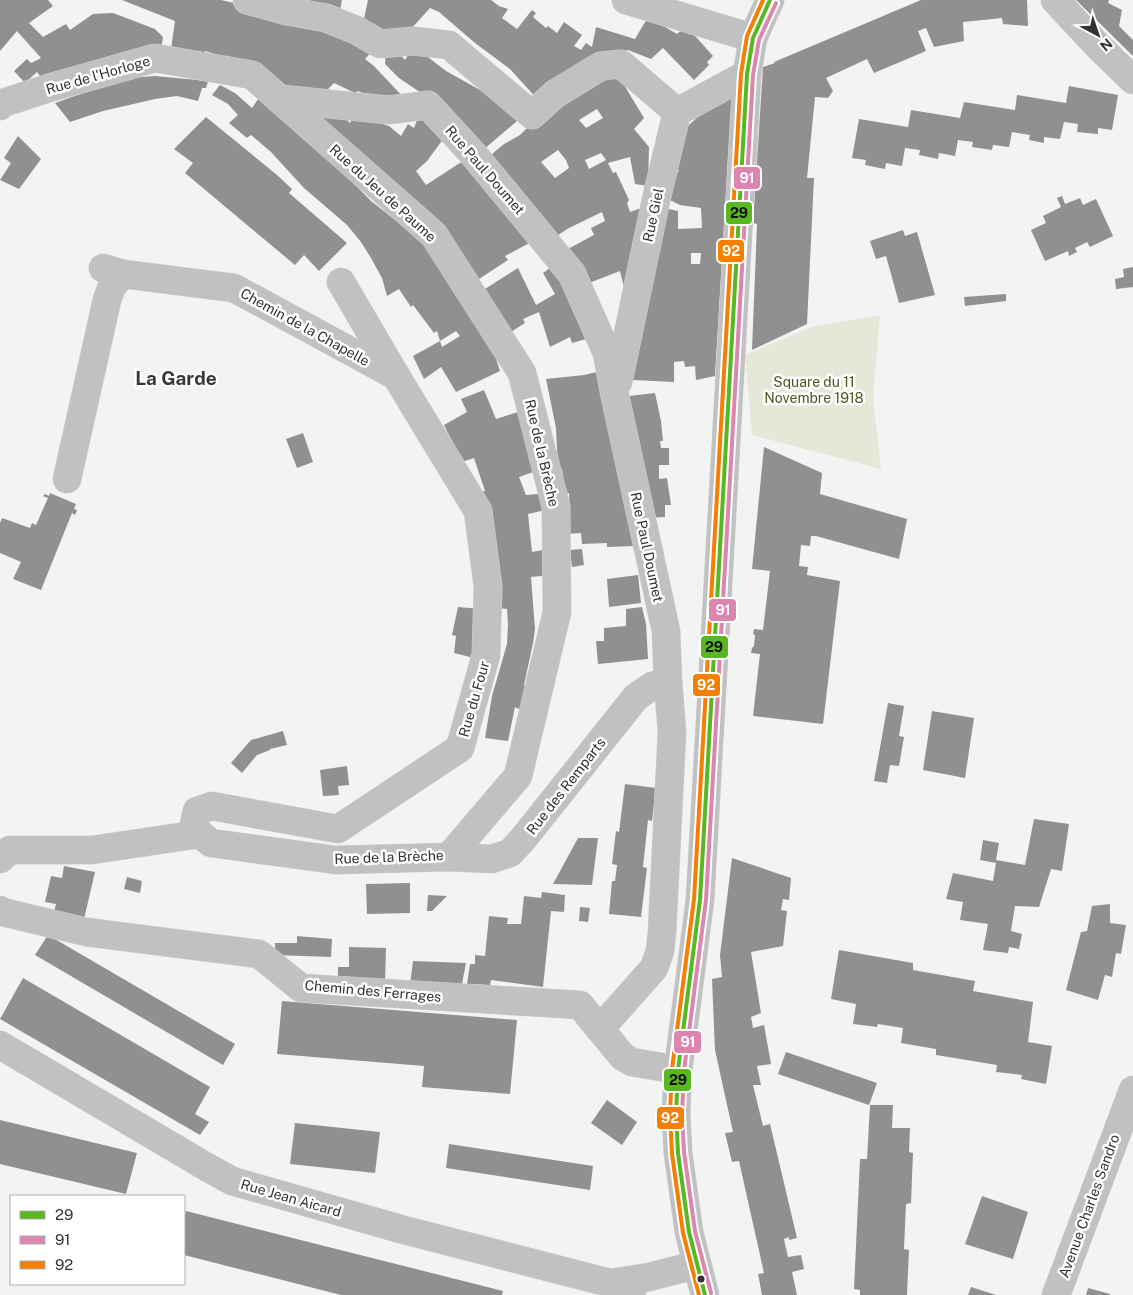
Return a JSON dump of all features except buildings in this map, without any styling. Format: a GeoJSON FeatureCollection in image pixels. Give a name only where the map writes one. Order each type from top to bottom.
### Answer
{"type":"FeatureCollection","features":[{"type":"Feature","properties":{"kind":"street"},"geometry":{"type":"LineString","coordinates":[[247,0],[287,11],[326,18],[356,30],[380,44],[414,41],[449,45],[532,115],[555,94],[601,66],[621,64],[677,112],[747,74]]}},
{"type":"Feature","properties":{"kind":"street"},"geometry":{"type":"LineString","coordinates":[[626,0],[753,38]]}},
{"type":"Feature","properties":{"kind":"street"},"geometry":{"type":"LineString","coordinates":[[705,1295],[689,1232],[678,1153],[676,1114],[678,1070],[700,900],[747,74],[753,38],[770,0]]}},
{"type":"Feature","properties":{"kind":"street"},"geometry":{"type":"LineString","coordinates":[[1055,0],[1133,80]]}},
{"type":"Feature","properties":{"kind":"street","name":"Rue de l'Horloge"},"geometry":{"type":"LineString","coordinates":[[0,106],[3,103],[48,88],[155,58],[252,75],[280,100]]}},
{"type":"Feature","properties":{"kind":"street","name":"Rue Paul Doumet"},"geometry":{"type":"LineString","coordinates":[[280,100],[389,110],[428,105],[476,158],[572,274],[607,353],[666,631],[672,732],[660,951],[654,968],[600,1029]]}},
{"type":"Feature","properties":{"kind":"street","name":"Rue du Jeu de Paume"},"geometry":{"type":"LineString","coordinates":[[280,100],[434,235],[522,373]]}},
{"type":"Feature","properties":{"kind":"street","name":"Rue Giel"},"geometry":{"type":"LineString","coordinates":[[615,396],[656,200],[677,112]]}},
{"type":"Feature","properties":{"kind":"street","name":"Chemin de la Chapelle"},"geometry":{"type":"LineString","coordinates":[[67,479],[107,300],[112,286],[113,271],[234,288],[396,376]]}},
{"type":"Feature","properties":{"kind":"street","name":"Rue du Four"},"geometry":{"type":"LineString","coordinates":[[200,834],[194,829],[197,811],[212,806],[338,828],[460,748],[486,655],[488,587],[478,512],[341,282]]}},
{"type":"Feature","properties":{"kind":"street","name":"Rue de la Brèche"},"geometry":{"type":"LineString","coordinates":[[200,834],[212,843],[336,860],[449,857],[518,776],[557,612],[556,507],[522,373]]}},
{"type":"Feature","properties":{"kind":"street","name":"Rue des Remparts"},"geometry":{"type":"LineString","coordinates":[[449,857],[492,859],[510,853],[636,697],[652,686],[668,682]]}},
{"type":"Feature","properties":{"kind":"street"},"geometry":{"type":"LineString","coordinates":[[0,859],[10,850],[92,850],[200,834]]}},
{"type":"Feature","properties":{"kind":"street","name":"Chemin des Ferrages"},"geometry":{"type":"LineString","coordinates":[[0,910],[86,932],[258,954],[301,988],[580,1005],[623,1057],[632,1062],[678,1070]]}},
{"type":"Feature","properties":{"kind":"street","name":"Rue Jean Aicard"},"geometry":{"type":"LineString","coordinates":[[0,1045],[232,1181],[621,1289],[649,1277],[696,1265]]}},
{"type":"Feature","properties":{"kind":"street","name":"Avenue Charles Sandro"},"geometry":{"type":"LineString","coordinates":[[1056,1295],[1133,1090]]}},
{"type":"Feature","properties":{"kind":"green space","name":"Square du 11 Novembre 1918"},"geometry":{"type":"Polygon","coordinates":[[[880,315],[873,398],[881,469],[752,435],[745,355],[814,326],[880,315]]]}},
{"type":"Feature","properties":{"kind":"transit line","name":"92"},"geometry":{"type":"LineString","coordinates":[[699,1295],[683,1233],[672,1154],[670,1114],[672,1069],[694,899],[741,74],[747,36],[763,0]]}},
{"type":"Feature","properties":{"kind":"transit line","name":"29"},"geometry":{"type":"LineString","coordinates":[[705,1295],[689,1232],[678,1153],[676,1114],[678,1070],[700,900],[747,74],[753,38],[770,0]]}},
{"type":"Feature","properties":{"kind":"transit line","name":"91"},"geometry":{"type":"LineString","coordinates":[[711,1293],[695,1231],[684,1152],[682,1114],[684,1071],[706,900],[753,75],[759,40],[776,3]]}},
{"type":"Feature","properties":{"kind":"district","name":"La Garde"},"geometry":{"type":"Point","coordinates":[176,378]}}]}
